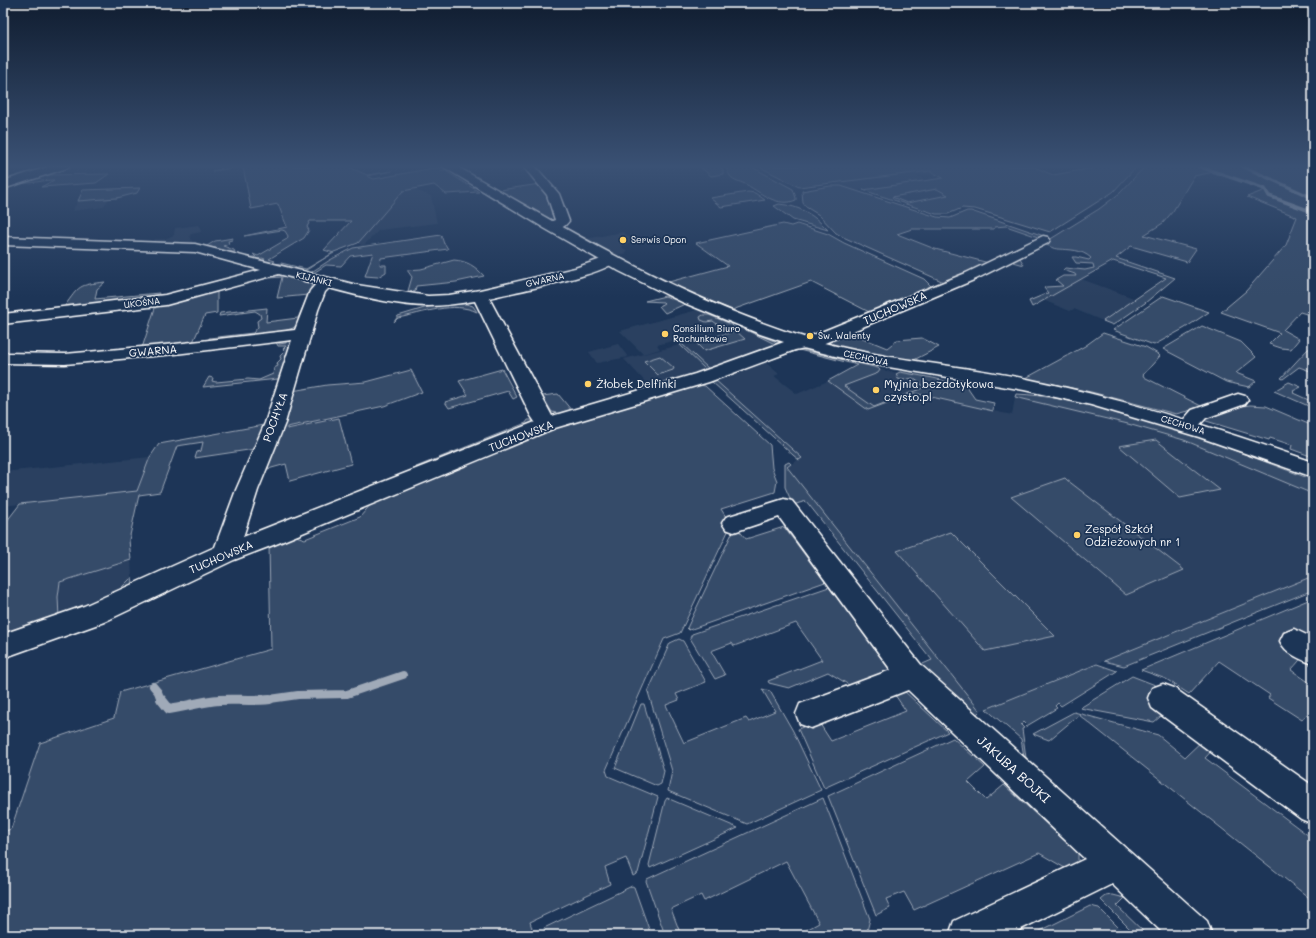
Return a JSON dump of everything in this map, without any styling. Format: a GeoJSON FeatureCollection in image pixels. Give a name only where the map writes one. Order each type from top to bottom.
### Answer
{"type":"FeatureCollection","features":[{"type":"Feature","properties":{"kind":"street","name":"CECHOWA"},"geometry":{"type":"LineString","coordinates":[[524,210],[610,260],[650,281],[700,303],[804,343],[857,358],[1021,384],[1087,397],[1188,426],[1313,470]]}},
{"type":"Feature","properties":{"kind":"street"},"geometry":{"type":"LineString","coordinates":[[552,226],[559,224],[562,221],[559,210]]}},
{"type":"Feature","properties":{"kind":"street","name":"TUCHOWSKA"},"geometry":{"type":"LineString","coordinates":[[3,646],[94,614],[225,554],[274,536],[548,424],[702,378],[790,346],[834,333],[946,287],[1003,261],[1043,240]]}},
{"type":"Feature","properties":{"kind":"street","name":"KIJANKI"},"geometry":{"type":"LineString","coordinates":[[3,241],[195,248],[356,290],[428,301],[449,300],[480,295]]}},
{"type":"Feature","properties":{"kind":"street","name":"GWARNA"},"geometry":{"type":"LineString","coordinates":[[480,295],[579,272],[598,266],[610,260]]}},
{"type":"Feature","properties":{"kind":"street","name":"UKOŚNA"},"geometry":{"type":"LineString","coordinates":[[3,319],[166,300],[278,270]]}},
{"type":"Feature","properties":{"kind":"street","name":"POCHYŁA"},"geometry":{"type":"LineString","coordinates":[[225,554],[247,490],[275,423],[310,310],[318,291],[326,282]]}},
{"type":"Feature","properties":{"kind":"street"},"geometry":{"type":"LineString","coordinates":[[480,295],[541,416],[548,424]]}},
{"type":"Feature","properties":{"kind":"street","name":"GWARNA"},"geometry":{"type":"LineString","coordinates":[[3,358],[65,359],[175,349],[303,334]]}},
{"type":"Feature","properties":{"kind":"street"},"geometry":{"type":"LineString","coordinates":[[1188,426],[1199,414],[1238,400]]}},
{"type":"Feature","properties":{"kind":"street","name":"JAKUBA BOJKI"},"geometry":{"type":"LineString","coordinates":[[734,523],[784,507],[912,675],[1193,935]]}},
{"type":"Feature","properties":{"kind":"street"},"geometry":{"type":"LineString","coordinates":[[811,714],[912,675]]}},
{"type":"Feature","properties":{"kind":"street"},"geometry":{"type":"LineString","coordinates":[[1163,698],[1313,808]]}},
{"type":"Feature","properties":{"kind":"street"},"geometry":{"type":"LineString","coordinates":[[968,935],[1116,864]]}},
{"type":"Feature","properties":{"kind":"shaded area"},"geometry":{"type":"Polygon","coordinates":[[[280,210],[387,210],[358,243],[333,253],[324,250],[351,221],[310,221],[307,227],[309,230],[304,238],[269,259],[275,261],[271,263],[262,261],[265,259],[262,258],[258,259],[248,257],[256,257],[253,254],[258,256],[287,239],[288,236],[285,231],[282,230],[244,236],[287,227],[280,210]]]}},
{"type":"Feature","properties":{"kind":"shaded area"},"geometry":{"type":"Polygon","coordinates":[[[387,210],[434,210],[437,223],[379,230],[363,246],[358,243],[387,210]]]}},
{"type":"Feature","properties":{"kind":"shaded area"},"geometry":{"type":"Polygon","coordinates":[[[533,210],[552,210],[552,215],[557,219],[554,221],[533,210]]]}},
{"type":"Feature","properties":{"kind":"shaded area"},"geometry":{"type":"Polygon","coordinates":[[[779,210],[802,210],[812,216],[828,230],[793,220],[779,210]]]}},
{"type":"Feature","properties":{"kind":"shaded area"},"geometry":{"type":"Polygon","coordinates":[[[811,210],[915,210],[937,217],[950,218],[967,211],[971,211],[1044,236],[1041,238],[1006,226],[995,227],[994,229],[912,229],[897,234],[935,249],[989,263],[946,283],[843,237],[836,233],[819,215],[811,210]]]}},
{"type":"Feature","properties":{"kind":"shaded area"},"geometry":{"type":"Polygon","coordinates":[[[923,210],[958,210],[948,214],[936,214],[923,210]]]}},
{"type":"Feature","properties":{"kind":"shaded area"},"geometry":{"type":"Polygon","coordinates":[[[978,210],[1085,210],[1050,232],[978,210]]]}},
{"type":"Feature","properties":{"kind":"shaded area"},"geometry":{"type":"Polygon","coordinates":[[[1098,210],[1174,210],[1163,223],[1144,235],[1196,249],[1187,262],[1131,246],[1116,258],[1175,278],[1145,303],[1113,325],[1103,321],[1166,278],[1113,261],[1032,307],[1029,301],[1048,293],[1044,288],[1063,286],[1056,280],[1063,276],[1076,276],[1075,274],[1063,270],[1065,268],[1085,270],[1094,268],[1093,264],[1076,263],[1072,257],[1089,260],[1091,258],[1079,251],[1056,249],[1046,245],[1020,258],[1024,265],[1010,261],[1049,240],[1098,210]]]}},
{"type":"Feature","properties":{"kind":"shaded area"},"geometry":{"type":"Polygon","coordinates":[[[1279,210],[1313,210],[1313,316],[1300,312],[1283,330],[1299,339],[1291,349],[1281,348],[1269,344],[1280,333],[1221,312],[1246,291],[1286,245],[1297,217],[1279,210]]]}},
{"type":"Feature","properties":{"kind":"shaded area"},"geometry":{"type":"Polygon","coordinates":[[[783,224],[791,226],[797,224],[828,234],[844,243],[924,279],[932,288],[873,314],[811,282],[732,310],[665,283],[728,266],[696,243],[783,224]]]}},
{"type":"Feature","properties":{"kind":"shaded area"},"geometry":{"type":"Polygon","coordinates":[[[199,225],[201,232],[190,235],[192,242],[151,242],[155,239],[165,239],[174,235],[175,228],[199,225]]]}},
{"type":"Feature","properties":{"kind":"shaded area"},"geometry":{"type":"Polygon","coordinates":[[[623,232],[635,242],[621,246],[628,253],[612,255],[585,239],[623,232]]]}},
{"type":"Feature","properties":{"kind":"shaded area"},"geometry":{"type":"Polygon","coordinates":[[[441,235],[444,244],[448,249],[381,258],[380,265],[386,265],[386,272],[378,277],[365,276],[373,253],[350,256],[341,266],[326,265],[312,274],[310,273],[353,248],[441,235]]]}},
{"type":"Feature","properties":{"kind":"shaded area"},"geometry":{"type":"Polygon","coordinates":[[[233,238],[232,240],[228,241],[229,244],[223,246],[234,250],[235,252],[207,246],[215,241],[233,238]]]}},
{"type":"Feature","properties":{"kind":"shaded area"},"geometry":{"type":"Polygon","coordinates":[[[322,260],[308,269],[302,271],[277,264],[281,263],[306,269],[322,260]]]}},
{"type":"Feature","properties":{"kind":"shaded area"},"geometry":{"type":"Polygon","coordinates":[[[454,260],[470,265],[484,276],[456,282],[416,286],[415,292],[408,291],[412,277],[407,270],[421,269],[454,260]]]}},
{"type":"Feature","properties":{"kind":"shaded area"},"geometry":{"type":"Polygon","coordinates":[[[276,274],[312,284],[308,295],[277,298],[282,277],[256,279],[276,274]]]}},
{"type":"Feature","properties":{"kind":"shaded area"},"geometry":{"type":"Polygon","coordinates":[[[1081,279],[1136,299],[1103,321],[1074,309],[1070,311],[1043,300],[1081,279]]]}},
{"type":"Feature","properties":{"kind":"shaded area"},"geometry":{"type":"Polygon","coordinates":[[[105,282],[97,289],[95,299],[159,293],[156,300],[64,307],[80,287],[105,282]]]}},
{"type":"Feature","properties":{"kind":"shaded area"},"geometry":{"type":"Polygon","coordinates":[[[217,289],[217,313],[205,315],[193,342],[188,345],[139,349],[143,345],[156,305],[217,289]]]}},
{"type":"Feature","properties":{"kind":"shaded area"},"geometry":{"type":"Polygon","coordinates":[[[308,295],[297,325],[293,328],[284,331],[209,342],[209,338],[253,333],[258,327],[257,321],[261,318],[260,314],[255,311],[219,316],[220,313],[267,308],[266,322],[298,318],[308,295]]]}},
{"type":"Feature","properties":{"kind":"shaded area"},"geometry":{"type":"Polygon","coordinates":[[[665,296],[685,304],[665,313],[659,306],[664,303],[663,302],[645,301],[665,296]]]}},
{"type":"Feature","properties":{"kind":"shaded area"},"geometry":{"type":"Polygon","coordinates":[[[1163,296],[1209,312],[1185,328],[1154,345],[1113,330],[1163,296]]]}},
{"type":"Feature","properties":{"kind":"shaded area"},"geometry":{"type":"Polygon","coordinates":[[[466,304],[473,306],[477,312],[458,308],[438,309],[398,318],[394,322],[398,316],[431,306],[466,304]]]}},
{"type":"Feature","properties":{"kind":"shaded area"},"geometry":{"type":"Polygon","coordinates":[[[697,310],[709,315],[703,315],[709,322],[713,321],[725,330],[698,338],[695,335],[657,345],[660,349],[643,354],[620,331],[697,310]]]}},
{"type":"Feature","properties":{"kind":"shaded area"},"geometry":{"type":"Polygon","coordinates":[[[703,315],[709,315],[733,325],[732,326],[736,328],[726,331],[713,321],[706,322],[701,320],[700,317],[703,315]]]}},
{"type":"Feature","properties":{"kind":"shaded area"},"geometry":{"type":"Polygon","coordinates":[[[1202,326],[1241,342],[1256,357],[1236,373],[1256,381],[1249,387],[1226,382],[1163,349],[1202,326]]]}},
{"type":"Feature","properties":{"kind":"shaded area"},"geometry":{"type":"Polygon","coordinates":[[[739,327],[777,345],[709,369],[682,344],[739,327]]]}},
{"type":"Feature","properties":{"kind":"shaded area"},"geometry":{"type":"Polygon","coordinates":[[[736,331],[745,339],[704,351],[695,342],[736,331]]]}},
{"type":"Feature","properties":{"kind":"shaded area"},"geometry":{"type":"Polygon","coordinates":[[[748,331],[782,344],[779,347],[704,373],[700,372],[706,370],[680,345],[682,344],[709,369],[777,347],[777,345],[748,331]]]}},
{"type":"Feature","properties":{"kind":"shaded area"},"geometry":{"type":"Polygon","coordinates":[[[848,332],[887,348],[897,340],[922,338],[939,347],[912,361],[984,371],[881,357],[821,343],[848,332]]]}},
{"type":"Feature","properties":{"kind":"shaded area"},"geometry":{"type":"Polygon","coordinates":[[[1103,333],[1146,347],[1158,354],[1160,356],[1143,375],[1144,377],[1203,407],[1176,414],[1091,392],[994,372],[1026,378],[1085,346],[1103,333]]]}},
{"type":"Feature","properties":{"kind":"shaded area"},"geometry":{"type":"Polygon","coordinates":[[[286,340],[290,340],[292,342],[278,379],[203,387],[209,377],[213,378],[212,381],[216,382],[248,379],[259,380],[273,374],[274,368],[278,366],[277,363],[281,359],[280,356],[285,351],[283,349],[286,346],[278,346],[276,342],[279,341],[279,344],[286,343],[286,340]]]}},
{"type":"Feature","properties":{"kind":"shaded area"},"geometry":{"type":"Polygon","coordinates":[[[618,344],[628,357],[597,363],[589,352],[618,344]]]}},
{"type":"Feature","properties":{"kind":"shaded area"},"geometry":{"type":"Polygon","coordinates":[[[680,345],[706,370],[651,388],[624,359],[680,345]]]}},
{"type":"Feature","properties":{"kind":"shaded area"},"geometry":{"type":"Polygon","coordinates":[[[1313,348],[1313,372],[1299,367],[1283,379],[1281,378],[1308,349],[1313,348]]]}},
{"type":"Feature","properties":{"kind":"shaded area"},"geometry":{"type":"Polygon","coordinates":[[[798,349],[878,368],[880,370],[878,373],[844,386],[874,407],[925,387],[913,378],[903,380],[898,379],[896,374],[900,372],[966,386],[975,399],[994,403],[993,411],[914,393],[868,410],[828,381],[857,365],[799,350],[741,370],[798,349]]]}},
{"type":"Feature","properties":{"kind":"shaded area"},"geometry":{"type":"Polygon","coordinates":[[[660,356],[674,368],[673,370],[658,375],[644,361],[660,356]]]}},
{"type":"Feature","properties":{"kind":"shaded area","name":"Zespół Szkół Odzieżowych nr 1"},"geometry":{"type":"Polygon","coordinates":[[[765,362],[779,374],[774,376],[797,394],[828,381],[857,365],[912,376],[928,387],[915,393],[993,411],[1012,415],[1015,397],[1128,424],[1184,440],[1313,494],[1313,576],[980,711],[786,467],[801,458],[714,379],[765,362]]]}},
{"type":"Feature","properties":{"kind":"shaded area"},"geometry":{"type":"Polygon","coordinates":[[[502,369],[517,397],[513,399],[508,391],[449,408],[445,402],[468,395],[459,381],[502,369]]]}},
{"type":"Feature","properties":{"kind":"shaded area"},"geometry":{"type":"Polygon","coordinates":[[[411,370],[422,392],[384,406],[287,427],[287,429],[339,418],[351,464],[290,481],[286,464],[268,469],[269,467],[264,468],[292,391],[327,385],[366,382],[411,370]]]}},
{"type":"Feature","properties":{"kind":"shaded area"},"geometry":{"type":"Polygon","coordinates":[[[713,378],[802,458],[799,460],[793,455],[712,382],[713,378]]]}},
{"type":"Feature","properties":{"kind":"shaded area"},"geometry":{"type":"Polygon","coordinates":[[[1289,382],[1301,387],[1293,391],[1293,393],[1313,402],[1313,408],[1274,391],[1289,382]]]}},
{"type":"Feature","properties":{"kind":"shaded area"},"geometry":{"type":"Polygon","coordinates":[[[696,384],[705,386],[770,445],[772,468],[777,481],[775,492],[721,509],[731,525],[680,633],[664,639],[606,770],[608,776],[658,797],[638,873],[633,876],[626,858],[605,867],[610,884],[530,922],[534,935],[3,935],[3,832],[11,829],[40,743],[114,718],[120,692],[271,649],[269,545],[293,535],[305,539],[360,517],[371,504],[422,481],[555,428],[696,384]]]}},
{"type":"Feature","properties":{"kind":"shaded area"},"geometry":{"type":"Polygon","coordinates":[[[558,394],[572,411],[561,414],[552,412],[542,396],[558,394]]]}},
{"type":"Feature","properties":{"kind":"shaded area"},"geometry":{"type":"Polygon","coordinates":[[[1016,394],[1050,397],[1105,409],[1158,424],[1313,480],[1313,494],[1184,440],[1128,424],[1015,397],[1016,394]]]}},
{"type":"Feature","properties":{"kind":"shaded area"},"geometry":{"type":"Polygon","coordinates":[[[1250,405],[1266,406],[1313,426],[1313,457],[1291,449],[1292,445],[1270,438],[1269,440],[1203,420],[1204,418],[1229,408],[1250,405]]]}},
{"type":"Feature","properties":{"kind":"shaded area"},"geometry":{"type":"Polygon","coordinates":[[[528,420],[535,420],[535,423],[422,470],[416,467],[526,423],[528,420]]]}},
{"type":"Feature","properties":{"kind":"shaded area"},"geometry":{"type":"Polygon","coordinates":[[[264,425],[255,449],[195,458],[197,452],[201,451],[203,442],[177,446],[160,492],[139,495],[129,540],[131,560],[60,582],[58,597],[59,618],[112,597],[132,577],[133,583],[141,585],[130,587],[115,598],[75,615],[3,641],[3,526],[20,504],[137,491],[150,457],[159,444],[264,425]]]}},
{"type":"Feature","properties":{"kind":"shaded area"},"geometry":{"type":"Polygon","coordinates":[[[1156,440],[1220,490],[1180,498],[1119,446],[1156,440]]]}},
{"type":"Feature","properties":{"kind":"shaded area"},"geometry":{"type":"Polygon","coordinates":[[[150,457],[137,491],[3,506],[3,472],[150,457]]]}},
{"type":"Feature","properties":{"kind":"shaded area"},"geometry":{"type":"Polygon","coordinates":[[[789,462],[791,464],[787,467],[980,711],[973,718],[918,666],[932,660],[806,501],[793,505],[785,487],[785,464],[789,462]]]}},
{"type":"Feature","properties":{"kind":"shaded area"},"geometry":{"type":"Polygon","coordinates":[[[1065,478],[1184,570],[1126,595],[1011,497],[1065,478]]]}},
{"type":"Feature","properties":{"kind":"shaded area"},"geometry":{"type":"Polygon","coordinates":[[[784,527],[825,582],[689,630],[687,628],[734,529],[738,529],[746,539],[784,527]]]}},
{"type":"Feature","properties":{"kind":"shaded area"},"geometry":{"type":"Polygon","coordinates":[[[951,532],[1055,636],[985,651],[897,551],[951,532]]]}},
{"type":"Feature","properties":{"kind":"shaded area"},"geometry":{"type":"Polygon","coordinates":[[[131,560],[132,577],[112,597],[59,619],[58,597],[60,582],[131,560]]]}},
{"type":"Feature","properties":{"kind":"shaded area"},"geometry":{"type":"Polygon","coordinates":[[[1313,576],[1313,590],[1124,666],[1104,661],[1313,576]]]}},
{"type":"Feature","properties":{"kind":"shaded area"},"geometry":{"type":"Polygon","coordinates":[[[829,587],[889,669],[889,672],[854,688],[828,672],[789,688],[769,683],[768,681],[822,660],[796,623],[734,646],[732,643],[711,651],[725,675],[715,679],[690,638],[692,634],[829,587]]]}},
{"type":"Feature","properties":{"kind":"shaded area"},"geometry":{"type":"Polygon","coordinates":[[[1313,598],[1313,629],[1309,645],[1305,653],[1291,670],[1313,685],[1313,720],[1306,715],[1302,720],[1268,698],[1270,695],[1219,661],[1189,694],[1166,679],[1141,670],[1313,598]]]}},
{"type":"Feature","properties":{"kind":"shaded area"},"geometry":{"type":"Polygon","coordinates":[[[679,639],[683,641],[706,682],[676,694],[679,700],[666,705],[684,743],[746,718],[749,722],[775,711],[762,689],[770,691],[793,731],[821,790],[747,824],[668,791],[672,771],[648,692],[670,643],[679,639]]]}},
{"type":"Feature","properties":{"kind":"shaded area"},"geometry":{"type":"Polygon","coordinates":[[[1097,664],[1117,671],[1061,706],[1058,703],[1055,706],[1057,708],[1025,727],[1027,725],[1024,722],[1021,725],[1024,728],[1022,729],[1027,765],[1025,763],[1021,739],[986,709],[1097,664]]]}},
{"type":"Feature","properties":{"kind":"shaded area"},"geometry":{"type":"Polygon","coordinates":[[[1132,676],[1163,688],[1166,712],[1154,722],[1080,708],[1132,676]]]}},
{"type":"Feature","properties":{"kind":"shaded area"},"geometry":{"type":"Polygon","coordinates":[[[902,689],[948,732],[824,788],[798,729],[818,721],[831,741],[906,711],[893,692],[902,689]]]}},
{"type":"Feature","properties":{"kind":"shaded area"},"geometry":{"type":"Polygon","coordinates":[[[641,704],[644,704],[664,771],[661,784],[657,786],[615,768],[641,704]]]}},
{"type":"Feature","properties":{"kind":"shaded area"},"geometry":{"type":"Polygon","coordinates":[[[1074,712],[1158,735],[1185,757],[1205,738],[1216,746],[1205,758],[1313,839],[1313,901],[1079,715],[1049,740],[1033,734],[1074,712]]]}},
{"type":"Feature","properties":{"kind":"shaded area"},"geometry":{"type":"Polygon","coordinates":[[[953,738],[985,767],[968,782],[986,800],[1004,785],[1078,853],[1078,864],[1070,871],[1039,853],[914,910],[904,892],[886,899],[890,908],[876,915],[828,796],[953,738]]]}},
{"type":"Feature","properties":{"kind":"shaded area"},"geometry":{"type":"Polygon","coordinates":[[[667,798],[738,828],[650,868],[649,865],[667,798]]]}},
{"type":"Feature","properties":{"kind":"shaded area"},"geometry":{"type":"Polygon","coordinates":[[[823,798],[870,919],[866,935],[797,935],[819,923],[786,861],[704,901],[701,895],[671,909],[681,935],[665,935],[646,881],[647,879],[823,798]]]}},
{"type":"Feature","properties":{"kind":"shaded area"},"geometry":{"type":"Polygon","coordinates":[[[632,886],[634,887],[651,935],[546,935],[544,928],[632,886]]]}},
{"type":"Feature","properties":{"kind":"shaded area"},"geometry":{"type":"Polygon","coordinates":[[[1113,895],[1125,898],[1117,906],[1147,935],[1136,935],[1101,900],[1106,896],[1113,895]]]}},
{"type":"Feature","properties":{"kind":"shaded area"},"geometry":{"type":"Polygon","coordinates":[[[1090,906],[1099,908],[1126,935],[1032,935],[1090,906]]]}},
{"type":"Feature","properties":{"kind":"waterway"},"geometry":{"type":"LineString","coordinates":[[1307,210],[1313,212]]}},
{"type":"Feature","properties":{"kind":"waterway"},"geometry":{"type":"LineString","coordinates":[[270,699],[298,695],[347,694],[403,675]]}},
{"type":"Feature","properties":{"kind":"waterway"},"geometry":{"type":"LineString","coordinates":[[153,686],[158,692],[161,700]]}},
{"type":"Feature","properties":{"kind":"waterway"},"geometry":{"type":"LineString","coordinates":[[161,699],[169,709],[213,701],[270,699]]}},
{"type":"Feature","properties":{"kind":"waterway"},"geometry":{"type":"LineString","coordinates":[[263,700],[270,699]]}},
{"type":"Feature","properties":{"kind":"place","name":"Serwis Opon"},"geometry":{"type":"Point","coordinates":[623,240]}},
{"type":"Feature","properties":{"kind":"place","name":"Consilium Biuro Rachunkowe"},"geometry":{"type":"Point","coordinates":[665,334]}},
{"type":"Feature","properties":{"kind":"place","name":"Św. Walenty"},"geometry":{"type":"Point","coordinates":[810,336]}},
{"type":"Feature","properties":{"kind":"place","name":"Żłobek Delfinki"},"geometry":{"type":"Point","coordinates":[588,384]}},
{"type":"Feature","properties":{"kind":"place","name":"Myjnia bezdotykowa czysto.pl"},"geometry":{"type":"Point","coordinates":[876,390]}},
{"type":"Feature","properties":{"kind":"place","name":"Zespół Szkół Odzieżowych nr 1"},"geometry":{"type":"Point","coordinates":[1077,535]}}]}
